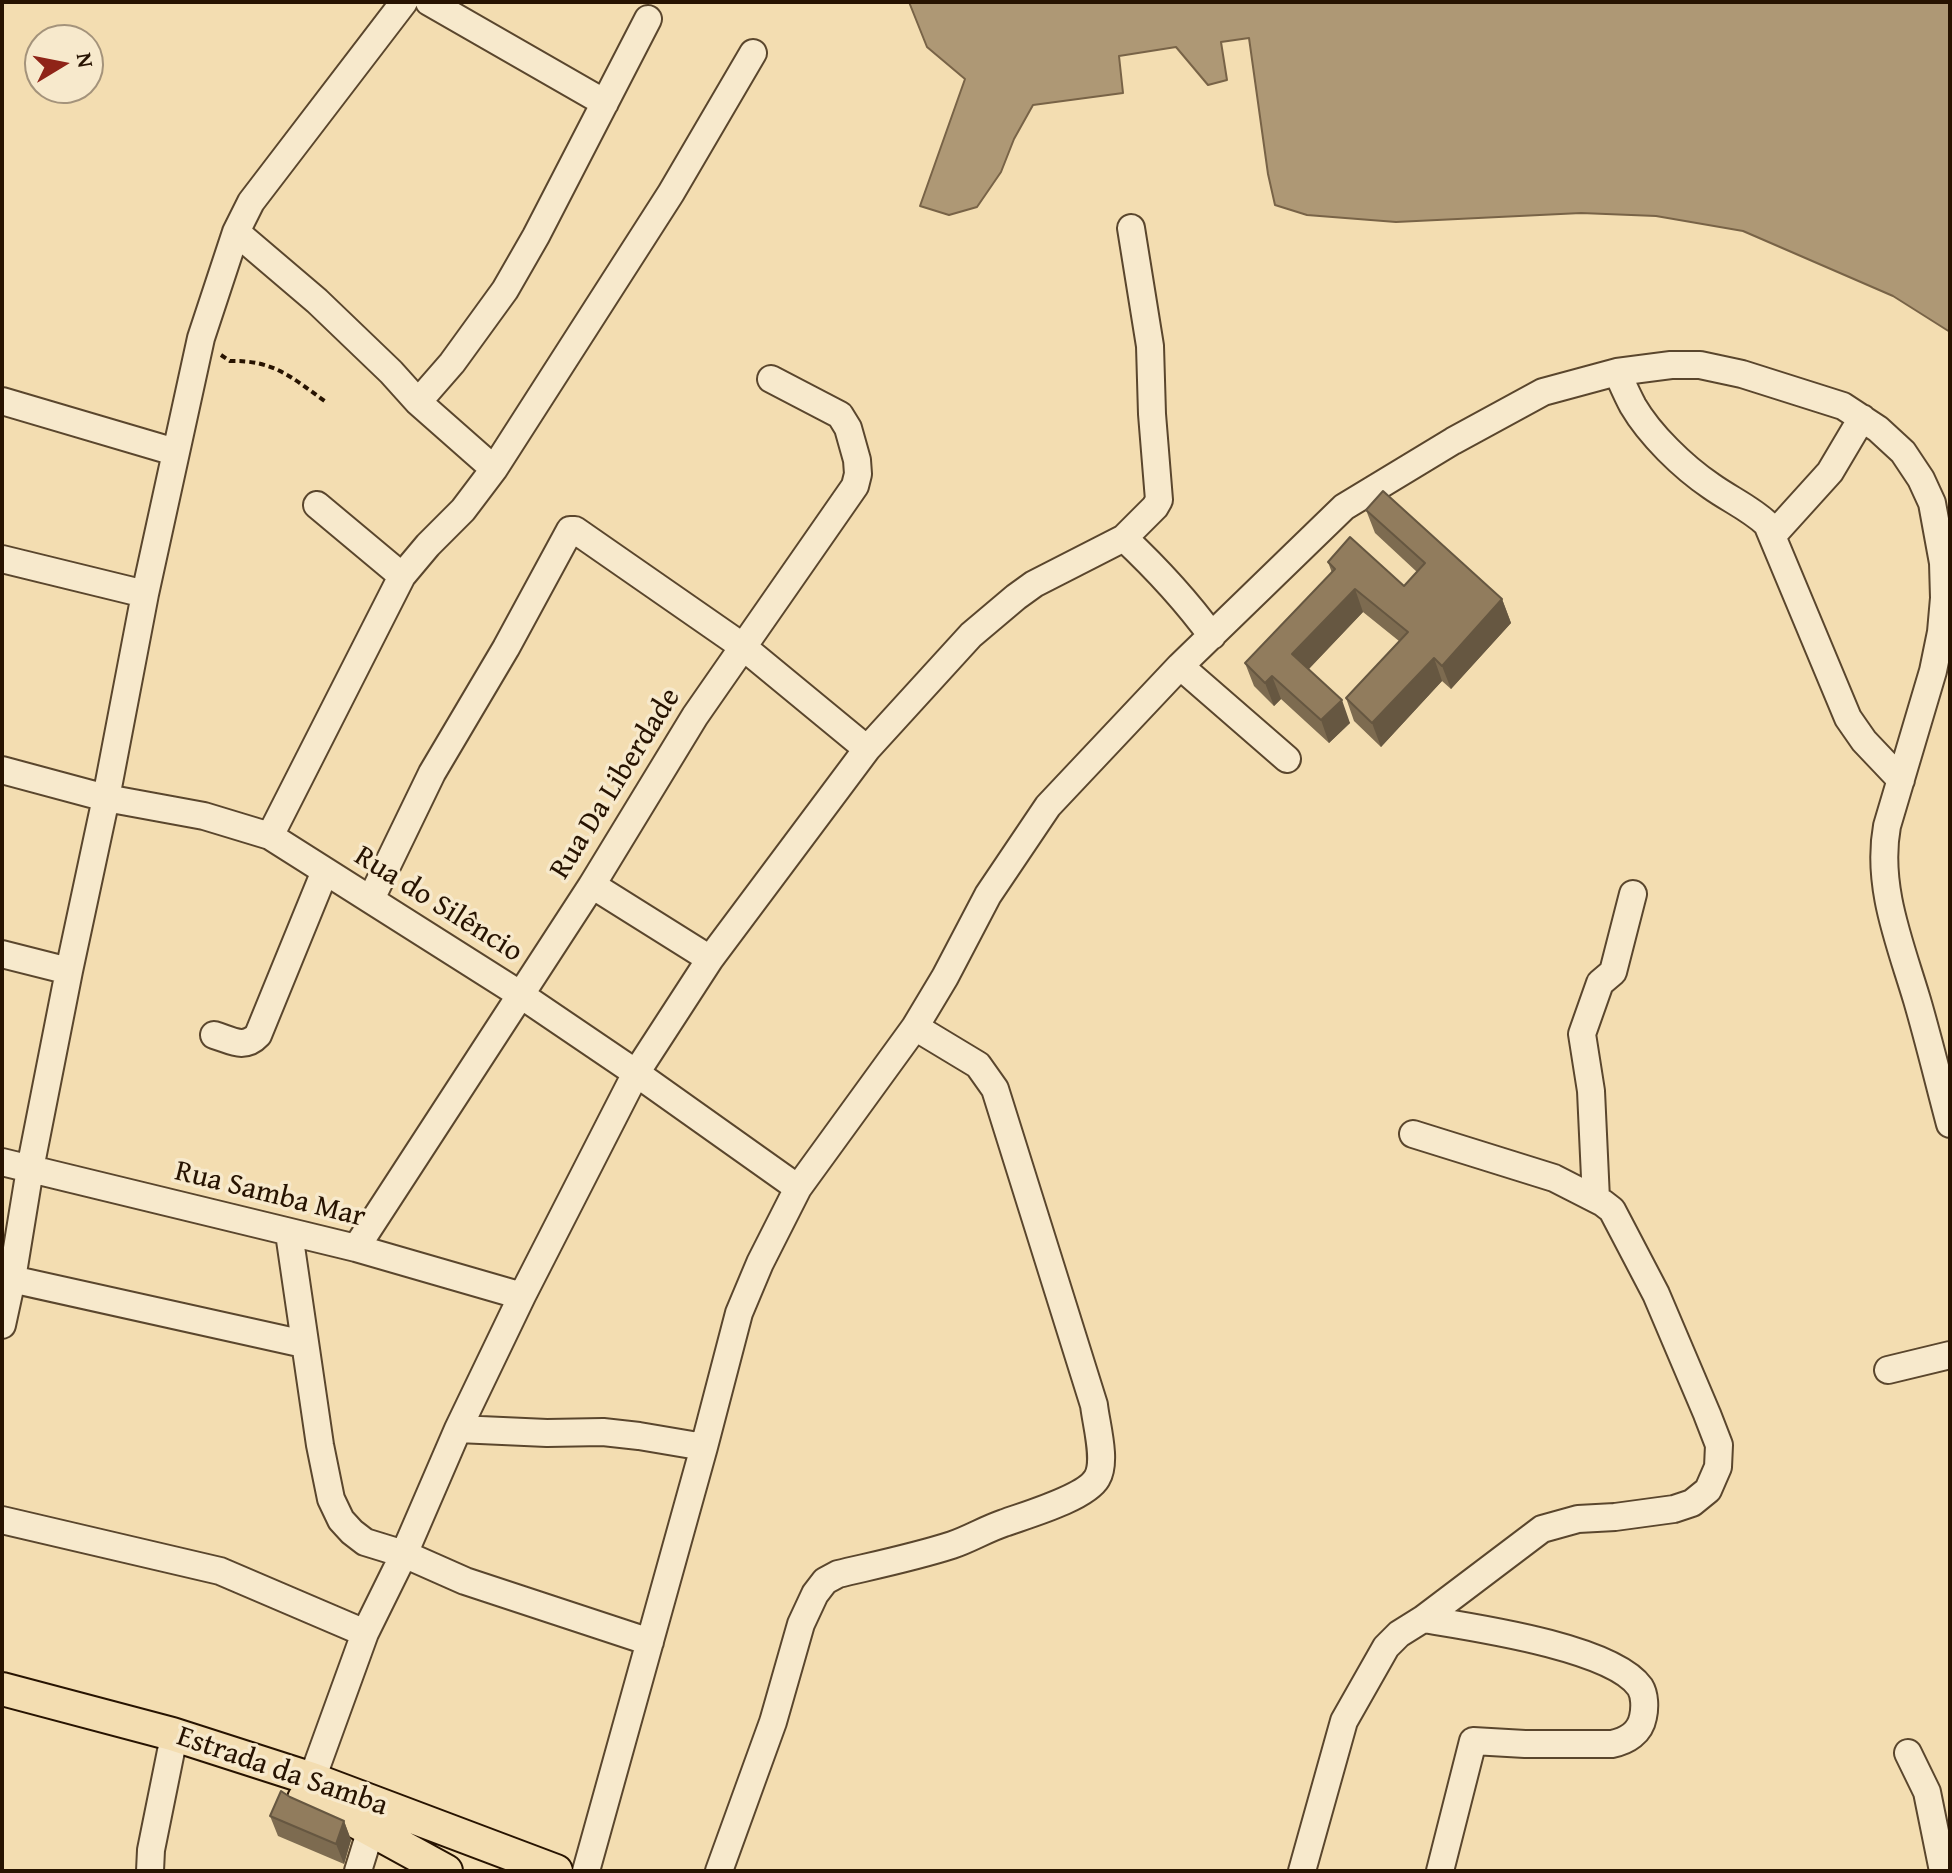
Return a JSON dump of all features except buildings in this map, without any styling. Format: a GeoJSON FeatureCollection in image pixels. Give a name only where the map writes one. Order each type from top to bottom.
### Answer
{"type":"FeatureCollection","features":[{"type":"Feature","properties":{"kind":"main road","name":"Estrada da Samba"},"geometry":{"type":"LineString","coordinates":[[2,1689],[172,1734],[312,1779],[556,1871]]}},
{"type":"Feature","properties":{"kind":"main road","name":"Estrada da Samba"},"geometry":{"type":"LineString","coordinates":[[2,1709],[171,1751],[249,1777],[344,1815],[446,1871]]}},
{"type":"Feature","properties":{"kind":"street"},"geometry":{"type":"LineString","coordinates":[[2,1325],[7,1278],[145,594],[201,338],[236,232],[251,202],[404,2]]}},
{"type":"Feature","properties":{"kind":"street"},"geometry":{"type":"LineString","coordinates":[[429,2],[605,103]]}},
{"type":"Feature","properties":{"kind":"street"},"geometry":{"type":"LineString","coordinates":[[418,402],[452,363],[505,290],[648,19]]}},
{"type":"Feature","properties":{"kind":"street"},"geometry":{"type":"LineString","coordinates":[[270,836],[402,576],[463,510],[494,469],[671,193],[753,53]]}},
{"type":"Feature","properties":{"kind":"street"},"geometry":{"type":"LineString","coordinates":[[312,1779],[365,1633],[522,1296],[636,1073],[710,959],[867,749],[971,635],[1034,584],[1124,538],[1159,500],[1150,346],[1131,228]]}},
{"type":"Feature","properties":{"kind":"street"},"geometry":{"type":"LineString","coordinates":[[236,232],[336,319],[418,402],[494,469]]}},
{"type":"Feature","properties":{"kind":"street"},"geometry":{"type":"LineString","coordinates":[[586,1871],[739,1313],[798,1188],[915,1027],[988,895],[1048,806],[1180,666],[1344,507],[1453,441],[1543,392],[1617,372],[1671,365],[1700,365],[1742,374],[1843,406],[1878,429],[1903,452],[1932,503],[1943,563],[1944,598],[1933,671],[1887,826],[1883,866],[1896,929],[1942,1063],[1950,1124]]}},
{"type":"Feature","properties":{"kind":"street"},"geometry":{"type":"LineString","coordinates":[[1617,372],[1645,423],[1676,457],[1709,485],[1767,524],[1848,718],[1864,741],[1901,780]]}},
{"type":"Feature","properties":{"kind":"street","name":"Rua Da Liberdade"},"geometry":{"type":"LineString","coordinates":[[356,1248],[592,885],[695,716],[855,486],[857,460],[840,415],[771,379]]}},
{"type":"Feature","properties":{"kind":"street"},"geometry":{"type":"LineString","coordinates":[[2,401],[175,452]]}},
{"type":"Feature","properties":{"kind":"street"},"geometry":{"type":"LineString","coordinates":[[1773,535],[1830,472],[1862,418]]}},
{"type":"Feature","properties":{"kind":"street"},"geometry":{"type":"LineString","coordinates":[[317,505],[402,576]]}},
{"type":"Feature","properties":{"kind":"street"},"geometry":{"type":"LineString","coordinates":[[371,899],[432,773],[506,648],[570,530],[575,530],[742,646],[867,749]]}},
{"type":"Feature","properties":{"kind":"street"},"geometry":{"type":"LineString","coordinates":[[1124,538],[1161,573],[1212,636]]}},
{"type":"Feature","properties":{"kind":"street"},"geometry":{"type":"LineString","coordinates":[[2,559],[145,594]]}},
{"type":"Feature","properties":{"kind":"street"},"geometry":{"type":"LineString","coordinates":[[1180,666],[1287,759]]}},
{"type":"Feature","properties":{"kind":"street","name":"Rua do Silêncio"},"geometry":{"type":"LineString","coordinates":[[2,770],[106,798],[204,816],[270,836],[521,995],[798,1188]]}},
{"type":"Feature","properties":{"kind":"street"},"geometry":{"type":"LineString","coordinates":[[214,1035],[244,1044],[258,1035],[325,871]]}},
{"type":"Feature","properties":{"kind":"street"},"geometry":{"type":"LineString","coordinates":[[592,885],[710,959]]}},
{"type":"Feature","properties":{"kind":"street"},"geometry":{"type":"LineString","coordinates":[[1596,1199],[1591,1091],[1582,1034],[1600,983],[1613,972],[1633,894]]}},
{"type":"Feature","properties":{"kind":"street"},"geometry":{"type":"LineString","coordinates":[[2,954],[69,971]]}},
{"type":"Feature","properties":{"kind":"street"},"geometry":{"type":"LineString","coordinates":[[719,1871],[773,1722],[801,1624],[825,1581],[838,1574],[954,1544],[1075,1495],[1099,1476],[1102,1458],[1094,1405],[995,1089],[978,1065],[915,1027]]}},
{"type":"Feature","properties":{"kind":"street"},"geometry":{"type":"LineString","coordinates":[[1302,1871],[1344,1721],[1386,1647],[1399,1634],[1542,1529],[1578,1519],[1674,1509],[1692,1503],[1708,1490],[1718,1467],[1719,1445],[1707,1414],[1656,1294],[1612,1210],[1554,1178],[1413,1134]]}},
{"type":"Feature","properties":{"kind":"street","name":"Rua Samba Mar"},"geometry":{"type":"LineString","coordinates":[[2,1162],[356,1248],[522,1296]]}},
{"type":"Feature","properties":{"kind":"street"},"geometry":{"type":"LineString","coordinates":[[289,1233],[320,1445],[331,1499],[341,1520],[365,1542],[404,1554],[465,1581],[650,1642]]}},
{"type":"Feature","properties":{"kind":"street"},"geometry":{"type":"LineString","coordinates":[[7,1278],[304,1344]]}},
{"type":"Feature","properties":{"kind":"street"},"geometry":{"type":"LineString","coordinates":[[1888,1370],[1950,1355]]}},
{"type":"Feature","properties":{"kind":"street"},"geometry":{"type":"LineString","coordinates":[[458,1429],[603,1432],[704,1447]]}},
{"type":"Feature","properties":{"kind":"street"},"geometry":{"type":"LineString","coordinates":[[2,1520],[220,1571],[365,1633]]}},
{"type":"Feature","properties":{"kind":"street"},"geometry":{"type":"LineString","coordinates":[[1423,1619],[1481,1628],[1608,1662],[1642,1690],[1644,1707],[1642,1722],[1634,1734],[1612,1744],[1473,1741],[1440,1871]]}},
{"type":"Feature","properties":{"kind":"street"},"geometry":{"type":"LineString","coordinates":[[150,1871],[151,1850],[171,1751]]}},
{"type":"Feature","properties":{"kind":"street"},"geometry":{"type":"LineString","coordinates":[[1908,1753],[1927,1792],[1943,1871]]}},
{"type":"Feature","properties":{"kind":"street"},"geometry":{"type":"LineString","coordinates":[[358,1871],[371,1829]]}},
{"type":"Feature","properties":{"kind":"path"},"geometry":{"type":"LineString","coordinates":[[201,338],[230,361],[266,364],[287,374],[326,402]]}},
{"type":"Feature","properties":{"kind":"shaded area"},"geometry":{"type":"Polygon","coordinates":[[[909,2],[1950,2],[1950,332],[1893,296],[1743,231],[1656,216],[1581,213],[1396,222],[1307,215],[1275,205],[1249,38],[1221,42],[1227,80],[1208,85],[1176,47],[1119,56],[1123,93],[1033,105],[1014,139],[1001,172],[977,207],[949,215],[920,206],[965,79],[927,47],[909,2]]]}}]}
